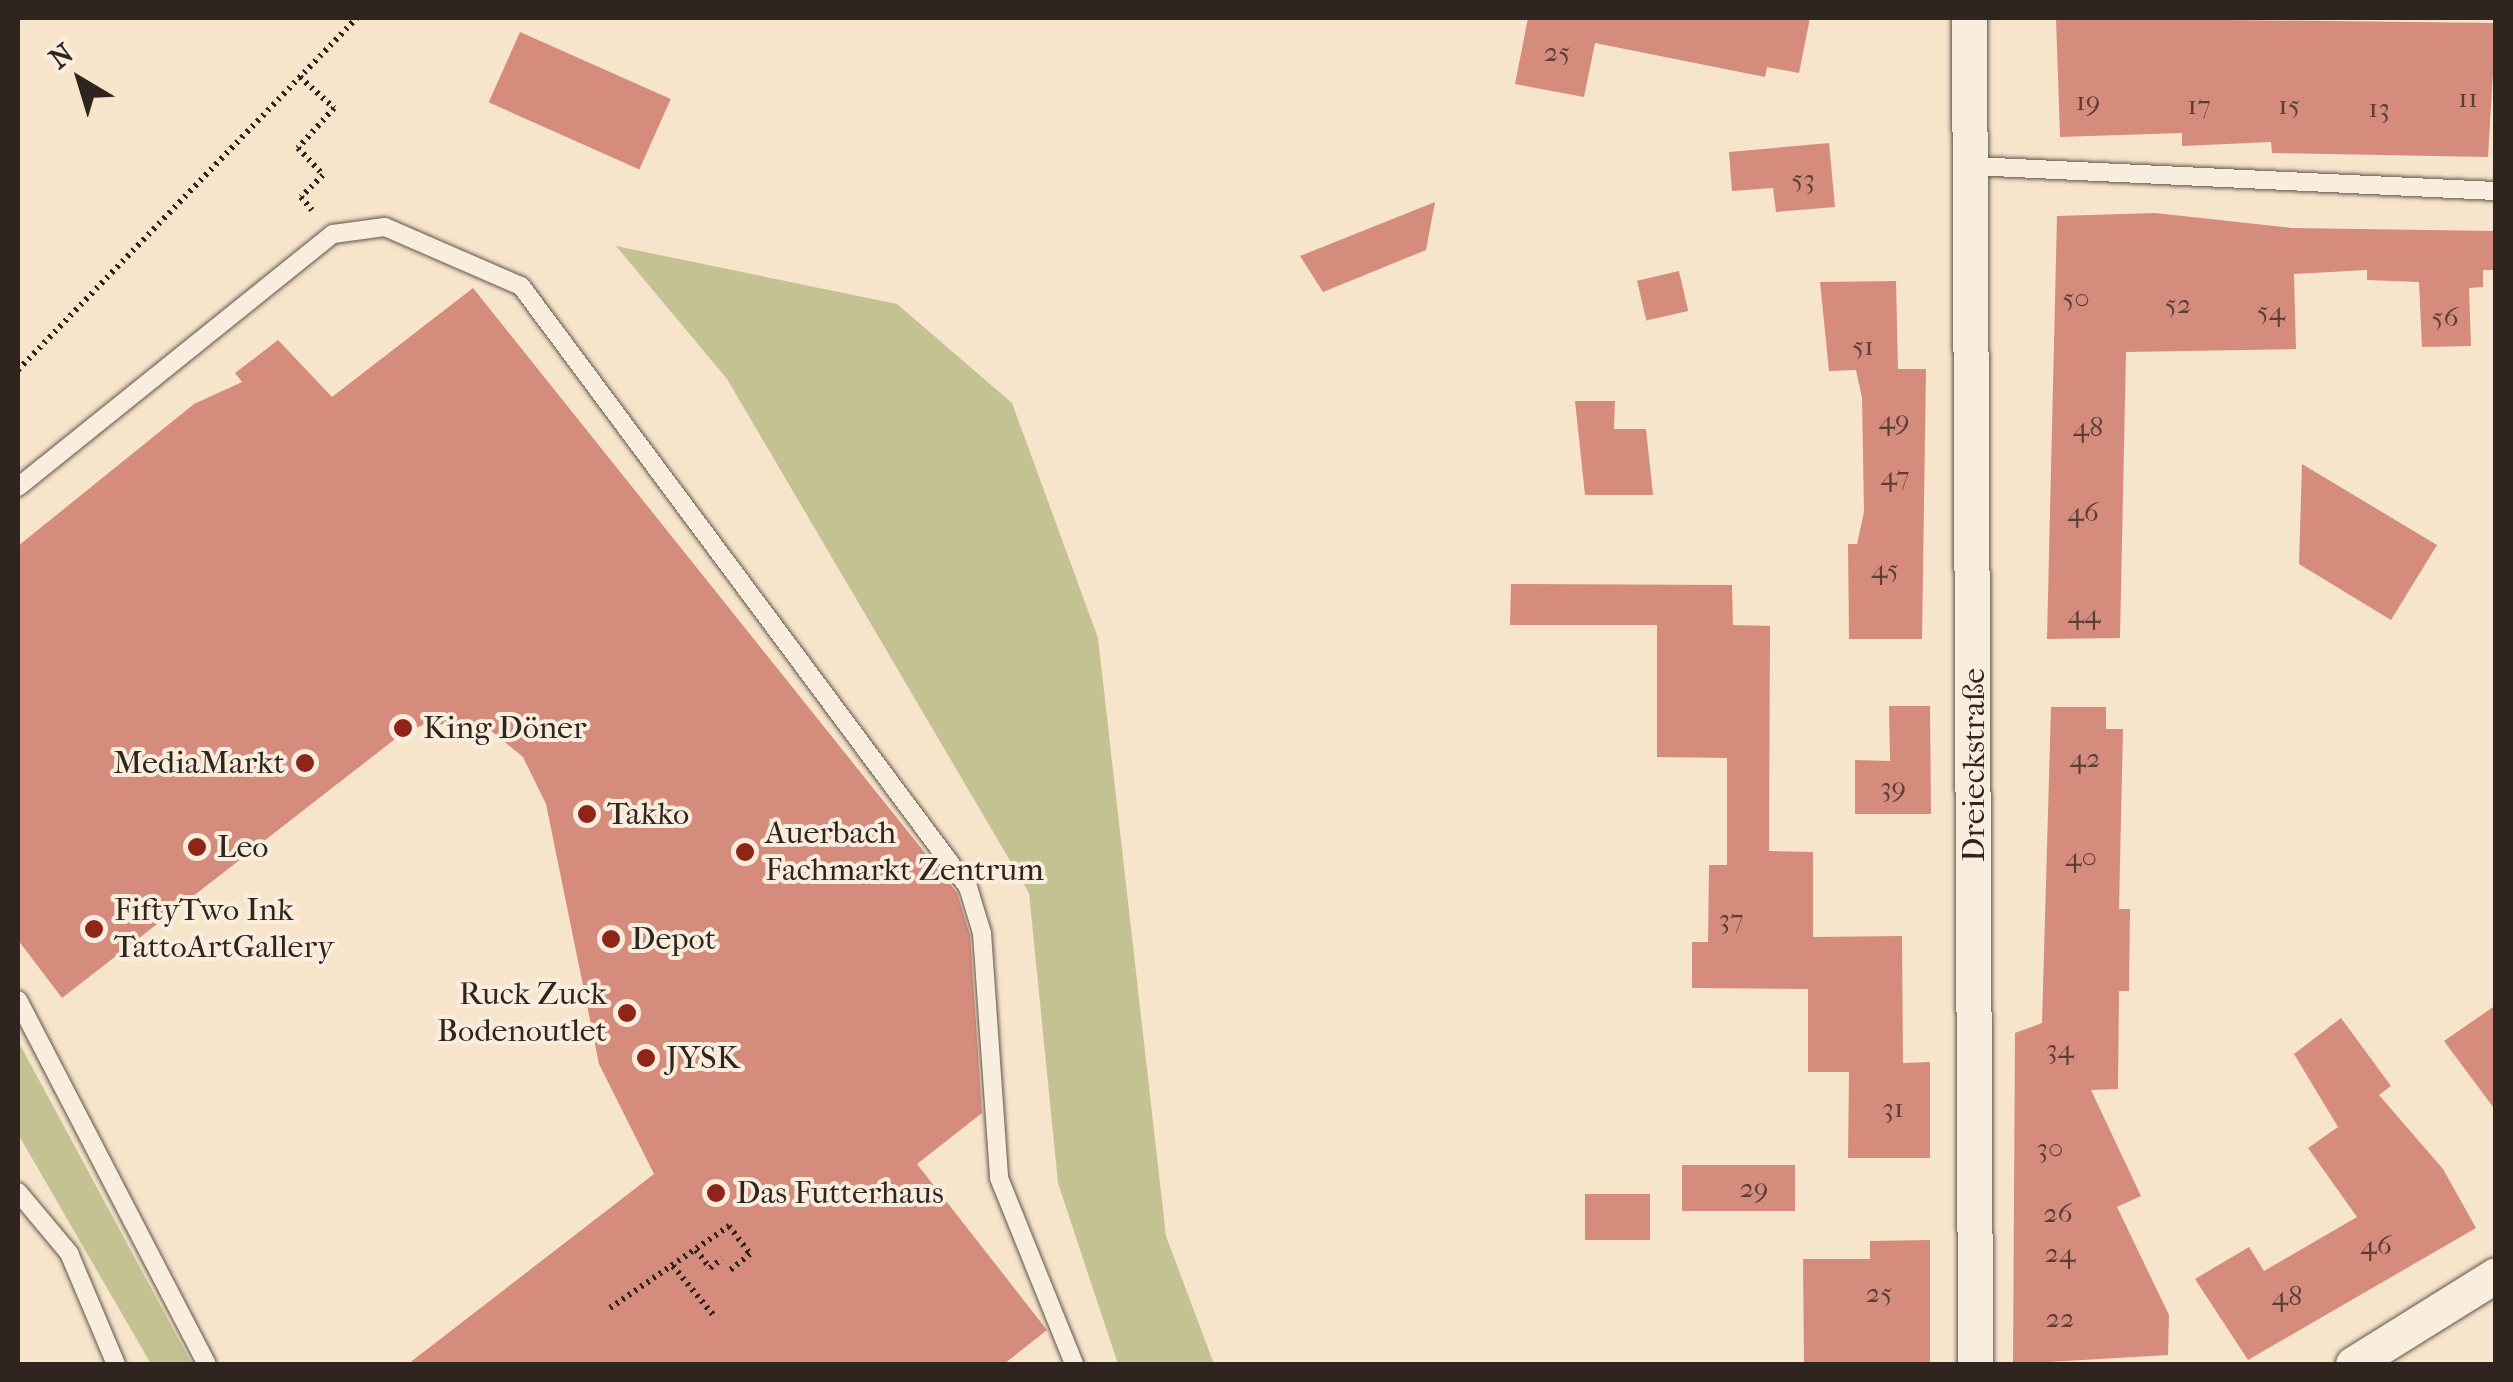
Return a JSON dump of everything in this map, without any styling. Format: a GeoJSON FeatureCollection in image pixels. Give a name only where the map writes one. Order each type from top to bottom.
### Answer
{"type":"FeatureCollection","features":[{"type":"Feature","properties":{"kind":"street","name":"Dreieckstraße"},"geometry":{"type":"LineString","coordinates":[[1970,18],[1974,1364]]}},
{"type":"Feature","properties":{"kind":"street"},"geometry":{"type":"LineString","coordinates":[[2353,1364],[2496,1275]]}},
{"type":"Feature","properties":{"kind":"lane"},"geometry":{"type":"LineString","coordinates":[[1973,166],[2496,191]]}},
{"type":"Feature","properties":{"kind":"lane"},"geometry":{"type":"LineString","coordinates":[[18,488],[333,234],[385,227],[521,286],[968,887],[982,932],[999,1178],[1074,1364]]}},
{"type":"Feature","properties":{"kind":"lane"},"geometry":{"type":"LineString","coordinates":[[18,1000],[208,1364]]}},
{"type":"Feature","properties":{"kind":"lane"},"geometry":{"type":"LineString","coordinates":[[18,1192],[70,1254],[116,1364]]}},
{"type":"Feature","properties":{"kind":"path"},"geometry":{"type":"LineString","coordinates":[[18,370],[357,18]]}},
{"type":"Feature","properties":{"kind":"path"},"geometry":{"type":"LineString","coordinates":[[300,77],[334,108],[298,148],[323,175]]}},
{"type":"Feature","properties":{"kind":"path"},"geometry":{"type":"LineString","coordinates":[[610,1308],[729,1226],[750,1254],[730,1270]]}},
{"type":"Feature","properties":{"kind":"path"},"geometry":{"type":"LineString","coordinates":[[696,1250],[710,1268],[722,1259]]}},
{"type":"Feature","properties":{"kind":"path"},"geometry":{"type":"LineString","coordinates":[[673,1266],[714,1316]]}},
{"type":"Feature","properties":{"kind":"shaded area"},"geometry":{"type":"Polygon","coordinates":[[[616,246],[897,304],[1012,403],[1098,638],[1166,1236],[1214,1364],[1118,1364],[1058,1183],[1029,893],[727,379],[616,246]]]}},
{"type":"Feature","properties":{"kind":"shaded area"},"geometry":{"type":"Polygon","coordinates":[[[18,1041],[192,1364],[151,1364],[18,1134],[18,1041]]]}},
{"type":"Feature","properties":{"kind":"building"},"geometry":{"type":"Polygon","coordinates":[[[1528,18],[1810,18],[1799,73],[1767,67],[1765,77],[1595,43],[1584,97],[1515,84],[1528,18]]]}},
{"type":"Feature","properties":{"kind":"building"},"geometry":{"type":"Polygon","coordinates":[[[2056,18],[2496,23],[2488,157],[2272,153],[2271,142],[2182,146],[2182,133],[2060,137],[2056,18]]]}},
{"type":"Feature","properties":{"kind":"building"},"geometry":{"type":"Polygon","coordinates":[[[520,32],[671,99],[639,169],[489,102],[520,32]]]}},
{"type":"Feature","properties":{"kind":"building"},"geometry":{"type":"Polygon","coordinates":[[[1829,143],[1835,207],[1776,212],[1773,188],[1732,191],[1729,152],[1829,143]]]}},
{"type":"Feature","properties":{"kind":"building"},"geometry":{"type":"Polygon","coordinates":[[[1435,202],[1426,250],[1323,292],[1300,256],[1435,202]]]}},
{"type":"Feature","properties":{"kind":"building"},"geometry":{"type":"Polygon","coordinates":[[[2155,213],[2292,228],[2496,231],[2496,270],[2483,270],[2483,287],[2469,288],[2471,346],[2422,347],[2419,282],[2367,280],[2367,270],[2294,274],[2296,349],[2126,352],[2120,638],[2047,639],[2057,216],[2155,213]]]}},
{"type":"Feature","properties":{"kind":"building"},"geometry":{"type":"Polygon","coordinates":[[[1679,271],[1688,311],[1646,321],[1637,281],[1679,271]]]}},
{"type":"Feature","properties":{"kind":"building"},"geometry":{"type":"Polygon","coordinates":[[[1896,281],[1898,369],[1926,369],[1922,639],[1849,639],[1848,544],[1857,544],[1864,512],[1862,398],[1856,370],[1829,371],[1820,282],[1896,281]]]}},
{"type":"Feature","properties":{"kind":"building","name":"Auerbach Fachmarkt Zentrum"},"geometry":{"type":"Polygon","coordinates":[[[473,288],[957,893],[970,935],[982,1113],[917,1164],[1047,1330],[1004,1364],[408,1364],[654,1174],[599,1064],[546,804],[523,757],[489,729],[427,723],[399,736],[62,998],[18,940],[18,546],[194,404],[242,382],[235,373],[278,340],[332,397],[473,288]]]}},
{"type":"Feature","properties":{"kind":"building"},"geometry":{"type":"Polygon","coordinates":[[[1575,401],[1615,401],[1614,429],[1646,429],[1653,495],[1585,495],[1575,401]]]}},
{"type":"Feature","properties":{"kind":"building"},"geometry":{"type":"Polygon","coordinates":[[[2302,464],[2437,545],[2391,620],[2299,564],[2302,464]]]}},
{"type":"Feature","properties":{"kind":"building"},"geometry":{"type":"Polygon","coordinates":[[[1511,584],[1732,585],[1733,625],[1770,626],[1769,851],[1813,852],[1813,937],[1902,936],[1903,1063],[1930,1062],[1930,1158],[1848,1158],[1849,1072],[1808,1072],[1808,989],[1692,988],[1692,942],[1708,942],[1709,865],[1727,865],[1727,758],[1657,757],[1657,625],[1510,625],[1511,584]]]}},
{"type":"Feature","properties":{"kind":"building"},"geometry":{"type":"Polygon","coordinates":[[[1889,706],[1930,706],[1931,814],[1855,814],[1855,760],[1890,761],[1889,706]]]}},
{"type":"Feature","properties":{"kind":"building"},"geometry":{"type":"Polygon","coordinates":[[[2051,707],[2106,707],[2106,729],[2123,729],[2119,909],[2130,909],[2129,991],[2119,991],[2118,1089],[2091,1090],[2141,1196],[2117,1207],[2169,1315],[2168,1355],[2013,1364],[2015,1033],[2042,1023],[2051,707]]]}},
{"type":"Feature","properties":{"kind":"building"},"geometry":{"type":"Polygon","coordinates":[[[2496,1005],[2496,1111],[2444,1041],[2496,1005]]]}},
{"type":"Feature","properties":{"kind":"building"},"geometry":{"type":"Polygon","coordinates":[[[2341,1018],[2391,1086],[2379,1095],[2443,1169],[2476,1228],[2248,1360],[2195,1279],[2249,1247],[2264,1271],[2357,1217],[2308,1148],[2338,1127],[2294,1054],[2341,1018]]]}},
{"type":"Feature","properties":{"kind":"building"},"geometry":{"type":"Polygon","coordinates":[[[1682,1165],[1795,1165],[1795,1211],[1682,1211],[1682,1165]]]}},
{"type":"Feature","properties":{"kind":"building"},"geometry":{"type":"Polygon","coordinates":[[[1585,1194],[1650,1194],[1650,1240],[1585,1240],[1585,1194]]]}},
{"type":"Feature","properties":{"kind":"building"},"geometry":{"type":"Polygon","coordinates":[[[1930,1240],[1930,1364],[1804,1364],[1803,1259],[1870,1259],[1870,1241],[1930,1240]]]}},
{"type":"Feature","properties":{"kind":"place","name":"King Döner"},"geometry":{"type":"Point","coordinates":[403,728]}},
{"type":"Feature","properties":{"kind":"place","name":"MediaMarkt"},"geometry":{"type":"Point","coordinates":[305,763]}},
{"type":"Feature","properties":{"kind":"place","name":"Takko"},"geometry":{"type":"Point","coordinates":[587,814]}},
{"type":"Feature","properties":{"kind":"place","name":"Leo"},"geometry":{"type":"Point","coordinates":[197,847]}},
{"type":"Feature","properties":{"kind":"place","name":"Auerbach Fachmarkt Zentrum"},"geometry":{"type":"Point","coordinates":[745,852]}},
{"type":"Feature","properties":{"kind":"place","name":"FiftyTwo Ink TattoArtGallery"},"geometry":{"type":"Point","coordinates":[94,929]}},
{"type":"Feature","properties":{"kind":"place","name":"Depot"},"geometry":{"type":"Point","coordinates":[611,939]}},
{"type":"Feature","properties":{"kind":"place","name":"Ruck Zuck Bodenoutlet"},"geometry":{"type":"Point","coordinates":[627,1013]}},
{"type":"Feature","properties":{"kind":"place","name":"JYSK"},"geometry":{"type":"Point","coordinates":[646,1058]}},
{"type":"Feature","properties":{"kind":"place","name":"Das Futterhaus"},"geometry":{"type":"Point","coordinates":[716,1193]}}]}
